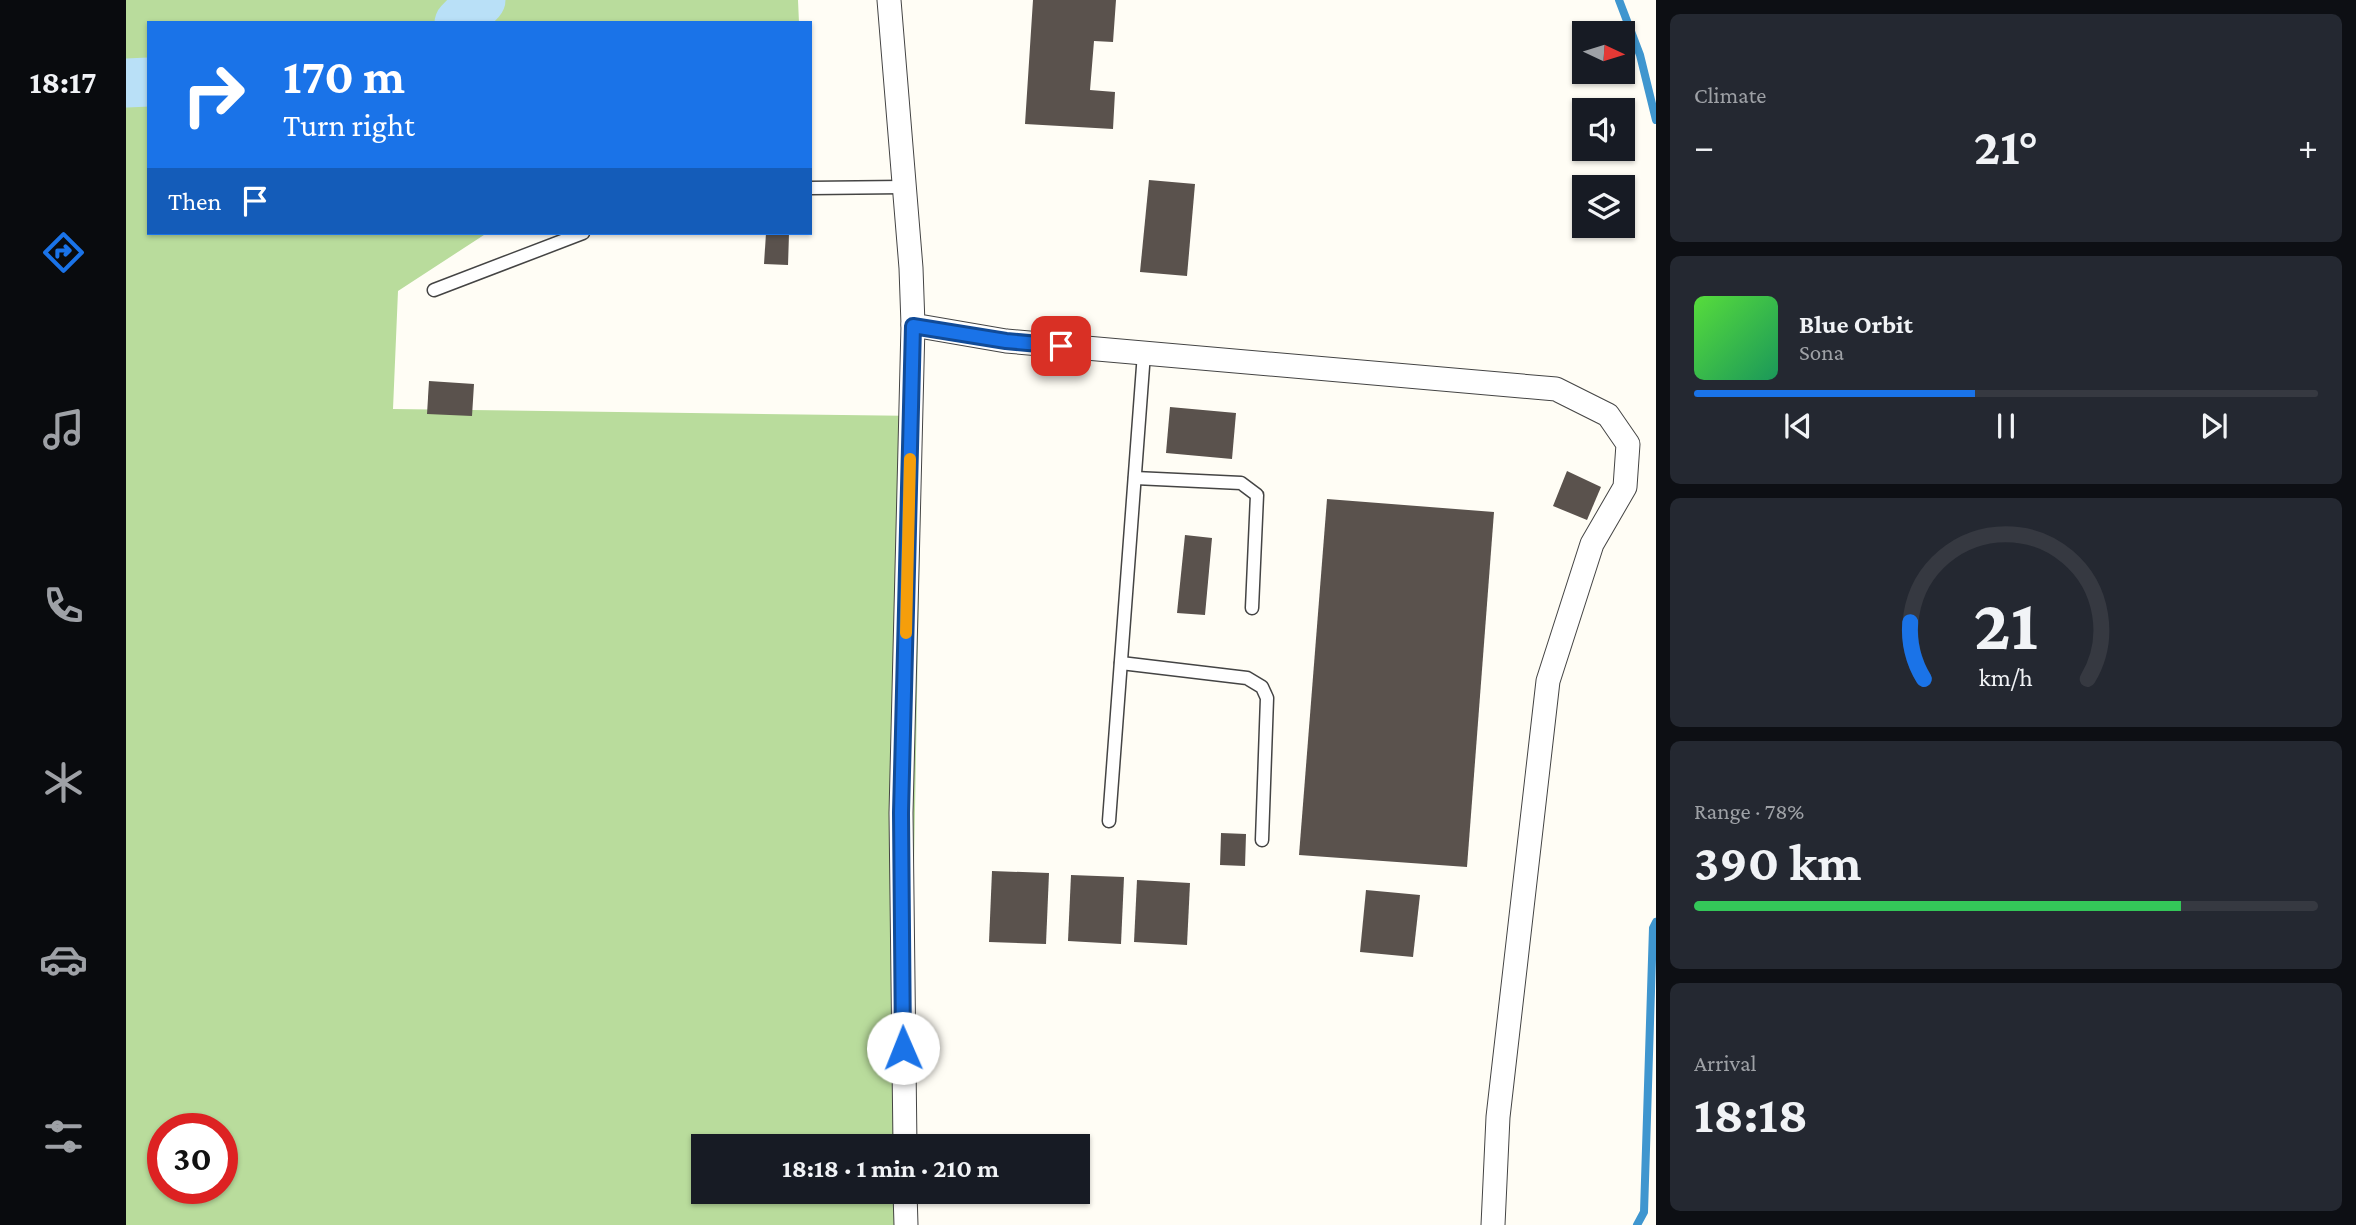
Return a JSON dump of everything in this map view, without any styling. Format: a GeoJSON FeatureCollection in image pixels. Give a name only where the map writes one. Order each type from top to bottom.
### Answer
{"type":"FeatureCollection","features":[{"type":"Feature","properties":{"kind":"street"},"geometry":{"type":"LineString","coordinates":[[889,0],[913,326],[901,813],[905,1134]]}},
{"type":"Feature","properties":{"kind":"street"},"geometry":{"type":"LineString","coordinates":[[913,326],[1006,341],[1556,389],[1608,415],[1628,444],[1625,487],[1592,544],[1548,681],[1498,1117],[1493,1225]]}},
{"type":"Feature","properties":{"kind":"street"},"geometry":{"type":"LineString","coordinates":[[905,1204],[906,1225]]}},
{"type":"Feature","properties":{"kind":"lane"},"geometry":{"type":"LineString","coordinates":[[812,188],[904,187]]}},
{"type":"Feature","properties":{"kind":"lane"},"geometry":{"type":"LineString","coordinates":[[434,290],[578,235]]}},
{"type":"Feature","properties":{"kind":"lane"},"geometry":{"type":"LineString","coordinates":[[1109,821],[1144,353]]}},
{"type":"Feature","properties":{"kind":"lane"},"geometry":{"type":"LineString","coordinates":[[1135,478],[1241,483],[1251,488],[1257,495],[1252,608]]}},
{"type":"Feature","properties":{"kind":"lane"},"geometry":{"type":"LineString","coordinates":[[1121,663],[1247,678],[1262,687],[1267,698],[1262,839]]}},
{"type":"Feature","properties":{"kind":"green space"},"geometry":{"type":"Polygon","coordinates":[[[126,0],[798,0],[799,21],[147,21],[147,235],[484,235],[398,291],[393,409],[922,416],[909,1134],[691,1134],[691,1204],[908,1204],[908,1225],[126,1225],[126,0]]]}},
{"type":"Feature","properties":{"kind":"building"},"geometry":{"type":"Polygon","coordinates":[[[1033,0],[1116,0],[1113,42],[1094,41],[1090,90],[1115,92],[1113,129],[1025,124],[1033,0]]]}},
{"type":"Feature","properties":{"kind":"building"},"geometry":{"type":"Polygon","coordinates":[[[1149,180],[1195,184],[1187,276],[1140,272],[1149,180]]]}},
{"type":"Feature","properties":{"kind":"building"},"geometry":{"type":"Polygon","coordinates":[[[766,235],[789,235],[788,265],[764,264],[766,235]]]}},
{"type":"Feature","properties":{"kind":"building"},"geometry":{"type":"Polygon","coordinates":[[[429,381],[474,384],[472,416],[427,414],[429,381]]]}},
{"type":"Feature","properties":{"kind":"building"},"geometry":{"type":"Polygon","coordinates":[[[1170,407],[1236,413],[1232,459],[1166,453],[1170,407]]]}},
{"type":"Feature","properties":{"kind":"building"},"geometry":{"type":"Polygon","coordinates":[[[1567,471],[1601,487],[1587,520],[1553,506],[1567,471]]]}},
{"type":"Feature","properties":{"kind":"building"},"geometry":{"type":"Polygon","coordinates":[[[1327,499],[1494,512],[1467,867],[1299,855],[1327,499]]]}},
{"type":"Feature","properties":{"kind":"building"},"geometry":{"type":"Polygon","coordinates":[[[1185,535],[1212,538],[1205,615],[1177,613],[1185,535]]]}},
{"type":"Feature","properties":{"kind":"building"},"geometry":{"type":"Polygon","coordinates":[[[1221,833],[1246,834],[1245,866],[1220,865],[1221,833]]]}},
{"type":"Feature","properties":{"kind":"building"},"geometry":{"type":"Polygon","coordinates":[[[992,871],[1049,873],[1046,944],[989,942],[992,871]]]}},
{"type":"Feature","properties":{"kind":"building"},"geometry":{"type":"Polygon","coordinates":[[[1071,875],[1124,877],[1121,944],[1068,941],[1071,875]]]}},
{"type":"Feature","properties":{"kind":"building"},"geometry":{"type":"Polygon","coordinates":[[[1137,880],[1190,883],[1187,945],[1134,942],[1137,880]]]}},
{"type":"Feature","properties":{"kind":"building"},"geometry":{"type":"Polygon","coordinates":[[[1366,890],[1420,895],[1413,957],[1360,952],[1366,890]]]}},
{"type":"Feature","properties":{"kind":"waterway"},"geometry":{"type":"LineString","coordinates":[[461,21],[481,0]]}},
{"type":"Feature","properties":{"kind":"waterway"},"geometry":{"type":"LineString","coordinates":[[1619,0],[1640,55],[1656,120]]}},
{"type":"Feature","properties":{"kind":"waterway"},"geometry":{"type":"LineString","coordinates":[[126,83],[147,82]]}},
{"type":"Feature","properties":{"kind":"waterway"},"geometry":{"type":"LineString","coordinates":[[1637,1225],[1644,1212],[1653,928],[1656,922]]}},
{"type":"Feature","properties":{"kind":"slow traffic"},"geometry":{"type":"LineString","coordinates":[[906,633],[910,459]]}},
{"type":"Feature","properties":{"kind":"route"},"geometry":{"type":"LineString","coordinates":[[903,1048],[901,813],[913,326],[1006,341],[1061,346]]}}]}
